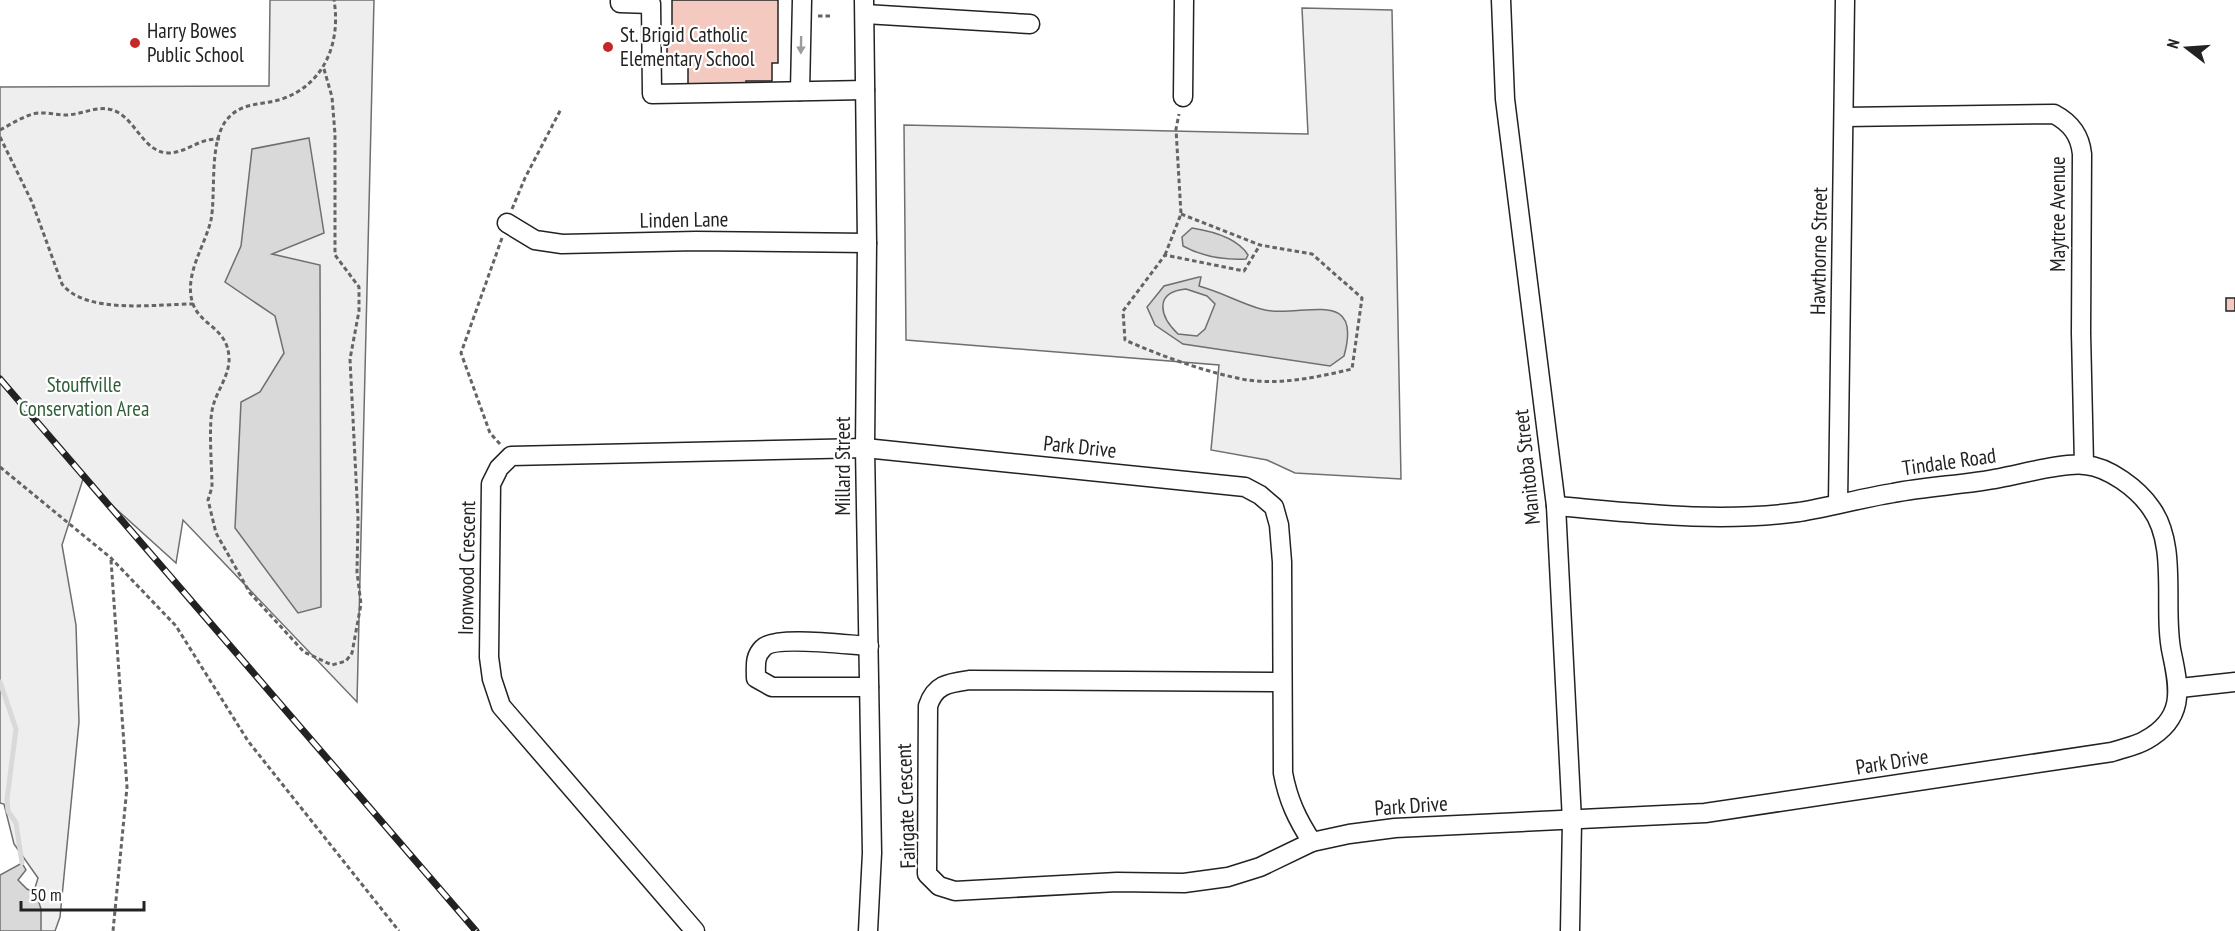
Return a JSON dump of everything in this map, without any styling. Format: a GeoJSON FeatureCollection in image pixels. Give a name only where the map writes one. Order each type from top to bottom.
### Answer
{"type":"FeatureCollection","features":[{"type":"Feature","properties":{"kind":"street"},"geometry":{"type":"LineString","coordinates":[[620,0],[620,3],[651,4],[652,94],[866,90]]}},
{"type":"Feature","properties":{"kind":"street"},"geometry":{"type":"LineString","coordinates":[[800,91],[802,0]]}},
{"type":"Feature","properties":{"kind":"street"},"geometry":{"type":"LineString","coordinates":[[1183,97],[1184,0]]}},
{"type":"Feature","properties":{"kind":"street","name":"Manitoba Street"},"geometry":{"type":"LineString","coordinates":[[1501,0],[1505,99],[1556,506],[1572,821],[1570,931]]}},
{"type":"Feature","properties":{"kind":"street","name":"Hawthorne Street"},"geometry":{"type":"LineString","coordinates":[[1838,503],[1845,0]]}},
{"type":"Feature","properties":{"kind":"street"},"geometry":{"type":"LineString","coordinates":[[865,7],[1030,24]]}},
{"type":"Feature","properties":{"kind":"street","name":"Millard Street"},"geometry":{"type":"LineString","coordinates":[[865,7],[867,243],[865,448],[872,853],[868,931]]}},
{"type":"Feature","properties":{"kind":"street","name":"Maytree Avenue"},"geometry":{"type":"LineString","coordinates":[[1844,117],[2054,114],[2065,120],[2074,131],[2082,154],[2081,322],[2085,464]]}},
{"type":"Feature","properties":{"kind":"street","name":"Linden Lane"},"geometry":{"type":"LineString","coordinates":[[507,223],[535,240],[562,244],[696,241],[867,243]]}},
{"type":"Feature","properties":{"kind":"street"},"geometry":{"type":"LineString","coordinates":[[510,456],[865,448]]}},
{"type":"Feature","properties":{"kind":"street","name":"Park Drive"},"geometry":{"type":"LineString","coordinates":[[865,448],[1245,487],[1260,495],[1274,507],[1279,525],[1282,562],[1283,773],[1292,808],[1312,842],[1395,828],[1706,813],[2112,752],[2144,742],[2157,733],[2173,713],[2180,688]]}},
{"type":"Feature","properties":{"kind":"street","name":"Ironwood Crescent"},"geometry":{"type":"LineString","coordinates":[[510,456],[499,468],[491,484],[489,514],[489,657],[492,679],[501,706],[695,931]]}},
{"type":"Feature","properties":{"kind":"street"},"geometry":{"type":"LineString","coordinates":[[2085,464],[2126,481],[2151,507],[2160,526],[2166,556],[2170,646],[2180,688],[2235,682]]}},
{"type":"Feature","properties":{"kind":"street","name":"Tindale Road"},"geometry":{"type":"LineString","coordinates":[[1556,506],[1716,517],[1801,512],[1838,503],[2085,464]]}},
{"type":"Feature","properties":{"kind":"street"},"geometry":{"type":"LineString","coordinates":[[868,646],[779,641],[764,646],[755,658],[756,678],[772,687],[869,687]]}},
{"type":"Feature","properties":{"kind":"street","name":"Fairgate Crescent"},"geometry":{"type":"LineString","coordinates":[[1282,681],[970,680],[943,684],[932,694],[928,706],[925,840],[927,874],[939,886],[955,891],[1117,882],[1184,883],[1228,877],[1260,867],[1312,842]]}},
{"type":"Feature","properties":{"kind":"path"},"geometry":{"type":"LineString","coordinates":[[324,69],[308,84],[282,99],[245,105],[225,122],[215,157],[211,220],[191,280],[193,304],[228,343],[230,362],[213,408],[212,488],[208,500],[221,546],[250,593],[283,631],[314,659],[339,664],[346,661],[352,653],[361,604],[357,572],[358,518],[350,358],[359,311],[359,295],[358,287],[335,255],[335,134],[332,97],[324,69],[337,19],[334,0]]}},
{"type":"Feature","properties":{"kind":"path"},"geometry":{"type":"LineString","coordinates":[[1181,214],[1260,245],[1312,254],[1362,298],[1352,369],[1309,380],[1248,380],[1155,353],[1125,340],[1123,311],[1165,255],[1181,214],[1176,129],[1183,97]]}},
{"type":"Feature","properties":{"kind":"path"},"geometry":{"type":"LineString","coordinates":[[0,130],[31,114],[44,112],[65,115],[97,108],[111,109],[121,114],[154,149],[168,153],[183,150],[205,138],[220,138]]}},
{"type":"Feature","properties":{"kind":"path"},"geometry":{"type":"LineString","coordinates":[[510,456],[490,433],[461,352],[525,178],[561,109]]}},
{"type":"Feature","properties":{"kind":"path"},"geometry":{"type":"LineString","coordinates":[[0,137],[32,202],[62,284],[69,294],[91,301],[127,306],[193,304]]}},
{"type":"Feature","properties":{"kind":"path"},"geometry":{"type":"LineString","coordinates":[[1165,255],[1244,271],[1260,245]]}},
{"type":"Feature","properties":{"kind":"path"},"geometry":{"type":"LineString","coordinates":[[0,467],[111,558],[176,626],[248,741],[399,931]]}},
{"type":"Feature","properties":{"kind":"path"},"geometry":{"type":"LineString","coordinates":[[111,558],[128,787],[113,931]]}},
{"type":"Feature","properties":{"kind":"green space","name":"Stouffville Conservation Area"},"geometry":{"type":"Polygon","coordinates":[[[270,0],[374,0],[357,702],[183,520],[176,563],[83,479],[62,545],[76,625],[79,722],[60,917],[55,931],[22,931],[38,878],[14,844],[4,804],[0,803],[0,87],[269,86],[270,0]]]}},
{"type":"Feature","properties":{"kind":"green space"},"geometry":{"type":"Polygon","coordinates":[[[1302,8],[1392,10],[1401,479],[1295,473],[1267,460],[1211,450],[1219,365],[906,340],[904,125],[1308,134],[1302,8]]]}},
{"type":"Feature","properties":{"kind":"shaded area"},"geometry":{"type":"Polygon","coordinates":[[[309,138],[324,233],[272,254],[320,265],[321,607],[298,613],[235,528],[241,402],[260,392],[284,353],[275,316],[225,282],[241,246],[252,149],[309,138]]]}},
{"type":"Feature","properties":{"kind":"shaded area"},"geometry":{"type":"Polygon","coordinates":[[[1192,228],[1230,239],[1248,255],[1246,259],[1214,257],[1183,246],[1182,237],[1192,228]]]}},
{"type":"Feature","properties":{"kind":"shaded area"},"geometry":{"type":"Polygon","coordinates":[[[1201,277],[1199,286],[1261,309],[1337,312],[1345,320],[1348,334],[1344,356],[1330,366],[1183,344],[1155,325],[1147,307],[1164,286],[1201,277]],[[1186,289],[1176,291],[1164,300],[1164,313],[1178,334],[1197,336],[1205,329],[1215,304],[1207,296],[1186,289]]]}},
{"type":"Feature","properties":{"kind":"shaded area"},"geometry":{"type":"Polygon","coordinates":[[[22,863],[26,870],[18,880],[27,889],[36,893],[41,909],[41,931],[0,931],[0,875],[22,863]]]}},
{"type":"Feature","properties":{"kind":"building"},"geometry":{"type":"Polygon","coordinates":[[[672,0],[778,0],[778,63],[772,63],[772,81],[746,81],[746,87],[688,88],[688,64],[667,64],[667,43],[672,43],[672,0]]]}},
{"type":"Feature","properties":{"kind":"building"},"geometry":{"type":"Polygon","coordinates":[[[2226,298],[2235,298],[2235,311],[2226,311],[2226,298]]]}},
{"type":"Feature","properties":{"kind":"waterway"},"geometry":{"type":"LineString","coordinates":[[0,682],[16,729],[7,799],[8,811],[16,823],[22,863]]}},
{"type":"Feature","properties":{"kind":"railway"},"geometry":{"type":"LineString","coordinates":[[0,379],[476,931]]}},
{"type":"Feature","properties":{"kind":"place","name":"Harry Bowes Public School"},"geometry":{"type":"Point","coordinates":[135,43]}},
{"type":"Feature","properties":{"kind":"place","name":"St. Brigid Catholic Elementary School"},"geometry":{"type":"Point","coordinates":[608,47]}}]}
